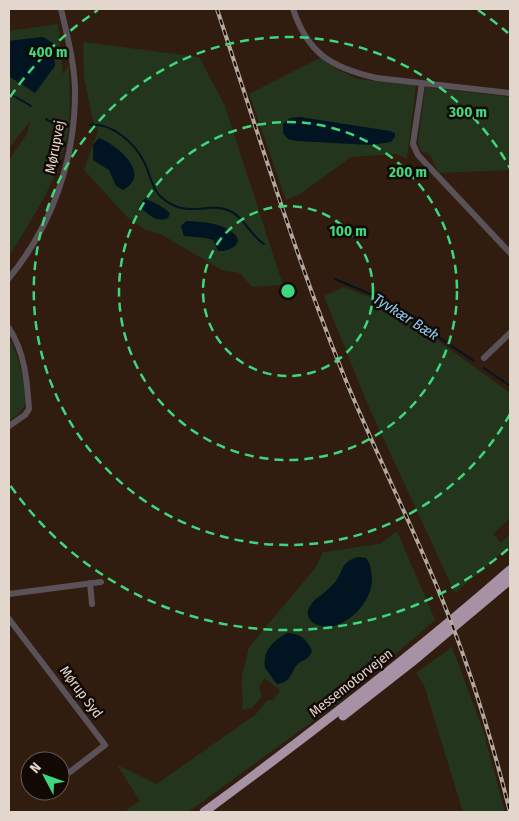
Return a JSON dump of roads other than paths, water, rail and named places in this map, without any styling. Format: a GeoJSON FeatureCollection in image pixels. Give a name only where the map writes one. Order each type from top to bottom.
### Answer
{"type":"FeatureCollection","features":[{"type":"Feature","properties":{"kind":"highway","name":"Messemotorvejen"},"geometry":{"type":"LineString","coordinates":[[208,812],[236,794],[330,725],[412,662],[493,595],[510,575]]}},
{"type":"Feature","properties":{"kind":"highway","name":"Messemotorvejen"},"geometry":{"type":"LineString","coordinates":[[204,812],[326,722],[510,575]]}},
{"type":"Feature","properties":{"kind":"street","name":"Mørupvej"},"geometry":{"type":"LineString","coordinates":[[9,278],[30,250],[50,212],[63,178],[71,142],[75,87],[72,55],[61,9]]}},
{"type":"Feature","properties":{"kind":"street"},"geometry":{"type":"LineString","coordinates":[[293,9],[304,34],[320,54],[337,66],[357,74],[377,78],[510,93]]}},
{"type":"Feature","properties":{"kind":"street"},"geometry":{"type":"LineString","coordinates":[[422,83],[413,144],[418,155],[510,253]]}},
{"type":"Feature","properties":{"kind":"street"},"geometry":{"type":"LineString","coordinates":[[9,328],[16,338],[24,359],[28,383],[29,409],[25,415],[9,426]]}},
{"type":"Feature","properties":{"kind":"street"},"geometry":{"type":"LineString","coordinates":[[484,358],[510,333]]}},
{"type":"Feature","properties":{"kind":"street"},"geometry":{"type":"LineString","coordinates":[[9,594],[100,582]]}},
{"type":"Feature","properties":{"kind":"street"},"geometry":{"type":"LineString","coordinates":[[90,583],[92,604]]}},
{"type":"Feature","properties":{"kind":"street","name":"Mørup Syd"},"geometry":{"type":"LineString","coordinates":[[9,619],[105,745],[70,772]]}},
{"type":"Feature","properties":{"kind":"water"},"geometry":{"type":"Polygon","coordinates":[[[43,37],[53,43],[55,66],[35,93],[9,76],[9,41],[43,37]]]}},
{"type":"Feature","properties":{"kind":"water"},"geometry":{"type":"Polygon","coordinates":[[[300,117],[390,131],[395,133],[395,137],[391,142],[371,145],[288,139],[283,133],[283,124],[290,118],[300,117]]]}},
{"type":"Feature","properties":{"kind":"water"},"geometry":{"type":"Polygon","coordinates":[[[99,138],[122,153],[133,168],[134,176],[131,183],[123,190],[116,186],[109,170],[93,160],[93,145],[99,138]]]}},
{"type":"Feature","properties":{"kind":"water"},"geometry":{"type":"Polygon","coordinates":[[[144,199],[154,202],[168,211],[170,213],[168,218],[160,220],[153,218],[141,208],[140,205],[144,199]]]}},
{"type":"Feature","properties":{"kind":"water"},"geometry":{"type":"Polygon","coordinates":[[[186,221],[221,226],[236,236],[237,243],[227,250],[218,251],[213,240],[184,236],[181,226],[186,221]]]}},
{"type":"Feature","properties":{"kind":"water"},"geometry":{"type":"Polygon","coordinates":[[[358,557],[366,558],[368,561],[371,567],[372,579],[369,593],[362,606],[350,618],[337,625],[324,626],[313,622],[309,619],[308,614],[313,602],[335,582],[349,561],[358,557]]]}},
{"type":"Feature","properties":{"kind":"water"},"geometry":{"type":"Polygon","coordinates":[[[287,633],[296,634],[302,638],[308,643],[312,651],[307,658],[297,665],[288,679],[277,684],[265,668],[265,656],[273,643],[287,633]]]}},
{"type":"Feature","properties":{"kind":"waterway","name":"Tyvkær Bæk"},"geometry":{"type":"LineString","coordinates":[[9,93],[31,106]]}},
{"type":"Feature","properties":{"kind":"waterway","name":"Tyvkær Bæk"},"geometry":{"type":"LineString","coordinates":[[46,119],[58,124]]}},
{"type":"Feature","properties":{"kind":"waterway","name":"Tyvkær Bæk"},"geometry":{"type":"LineString","coordinates":[[90,125],[106,127],[122,135],[140,155],[157,192],[170,204],[180,208],[214,208],[232,212],[264,244]]}},
{"type":"Feature","properties":{"kind":"waterway","name":"Tyvkær Bæk"},"geometry":{"type":"LineString","coordinates":[[335,279],[382,299],[474,361]]}},
{"type":"Feature","properties":{"kind":"waterway","name":"Tyvkær Bæk"},"geometry":{"type":"LineString","coordinates":[[484,368],[510,386]]}},
{"type":"Feature","properties":{"kind":"railway"},"geometry":{"type":"LineString","coordinates":[[217,9],[276,191],[324,326],[354,400],[430,570],[462,651],[488,731],[510,812]]}}]}
